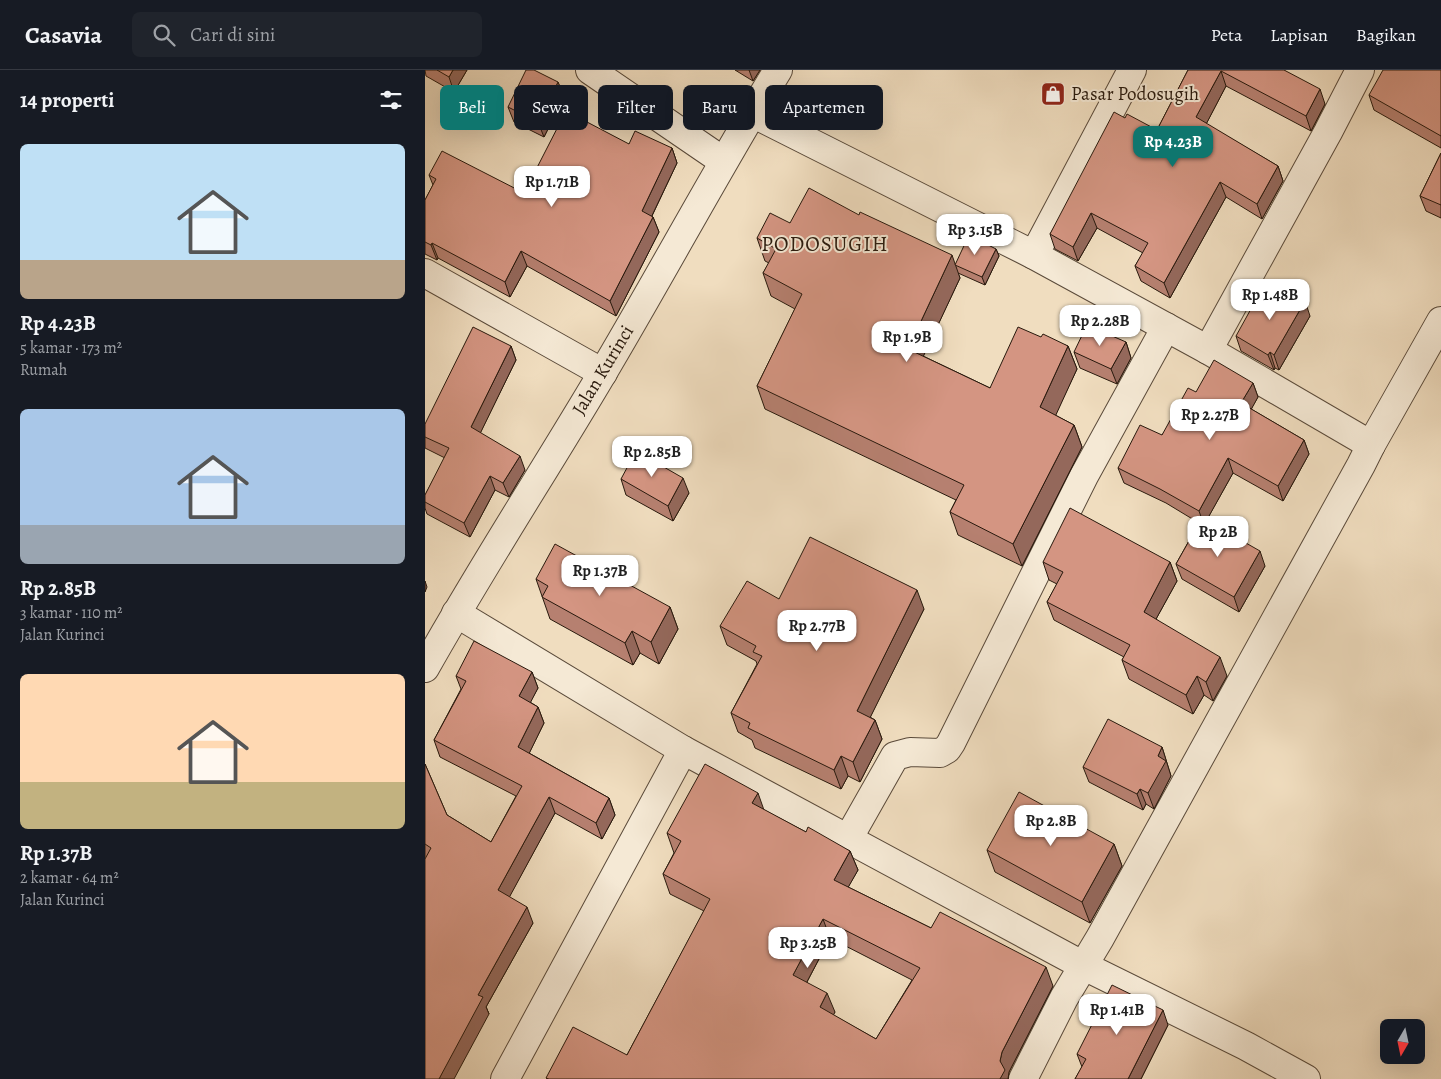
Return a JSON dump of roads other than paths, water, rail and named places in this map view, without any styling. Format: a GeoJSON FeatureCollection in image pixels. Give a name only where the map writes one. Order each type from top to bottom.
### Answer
{"type":"FeatureCollection","features":[{"type":"Feature","properties":{"kind":"street"},"geometry":{"type":"LineString","coordinates":[[590,70],[723,161]]}},
{"type":"Feature","properties":{"kind":"street","name":"Jalan Kurinci"},"geometry":{"type":"LineString","coordinates":[[755,107],[778,70]]}},
{"type":"Feature","properties":{"kind":"street"},"geometry":{"type":"LineString","coordinates":[[1034,255],[1132,70]]}},
{"type":"Feature","properties":{"kind":"street"},"geometry":{"type":"LineString","coordinates":[[1208,350],[1360,70]]}},
{"type":"Feature","properties":{"kind":"street"},"geometry":{"type":"LineString","coordinates":[[755,115],[1034,255],[1208,350],[1371,445]]}},
{"type":"Feature","properties":{"kind":"street","name":"Jalan Kurinci"},"geometry":{"type":"LineString","coordinates":[[427,660],[603,373],[741,130]]}},
{"type":"Feature","properties":{"kind":"street"},"geometry":{"type":"LineString","coordinates":[[425,273],[603,373]]}},
{"type":"Feature","properties":{"kind":"street"},"geometry":{"type":"LineString","coordinates":[[1023,1079],[1064,998],[1084,966],[1441,321]]}},
{"type":"Feature","properties":{"kind":"street"},"geometry":{"type":"LineString","coordinates":[[848,839],[895,756],[910,752],[940,753],[947,749],[951,743],[1084,476],[1165,327]]}},
{"type":"Feature","properties":{"kind":"street"},"geometry":{"type":"LineString","coordinates":[[456,613],[683,750],[1084,966],[1246,1046],[1306,1079]]}},
{"type":"Feature","properties":{"kind":"street"},"geometry":{"type":"LineString","coordinates":[[505,1079],[683,750]]}},
{"type":"Feature","properties":{"kind":"place","name":"Pasar Podosugih"},"geometry":{"type":"Point","coordinates":[1053,94]}},
{"type":"Feature","properties":{"kind":"district","name":"PODOSUGIH"},"geometry":{"type":"Point","coordinates":[825,244]}}]}
